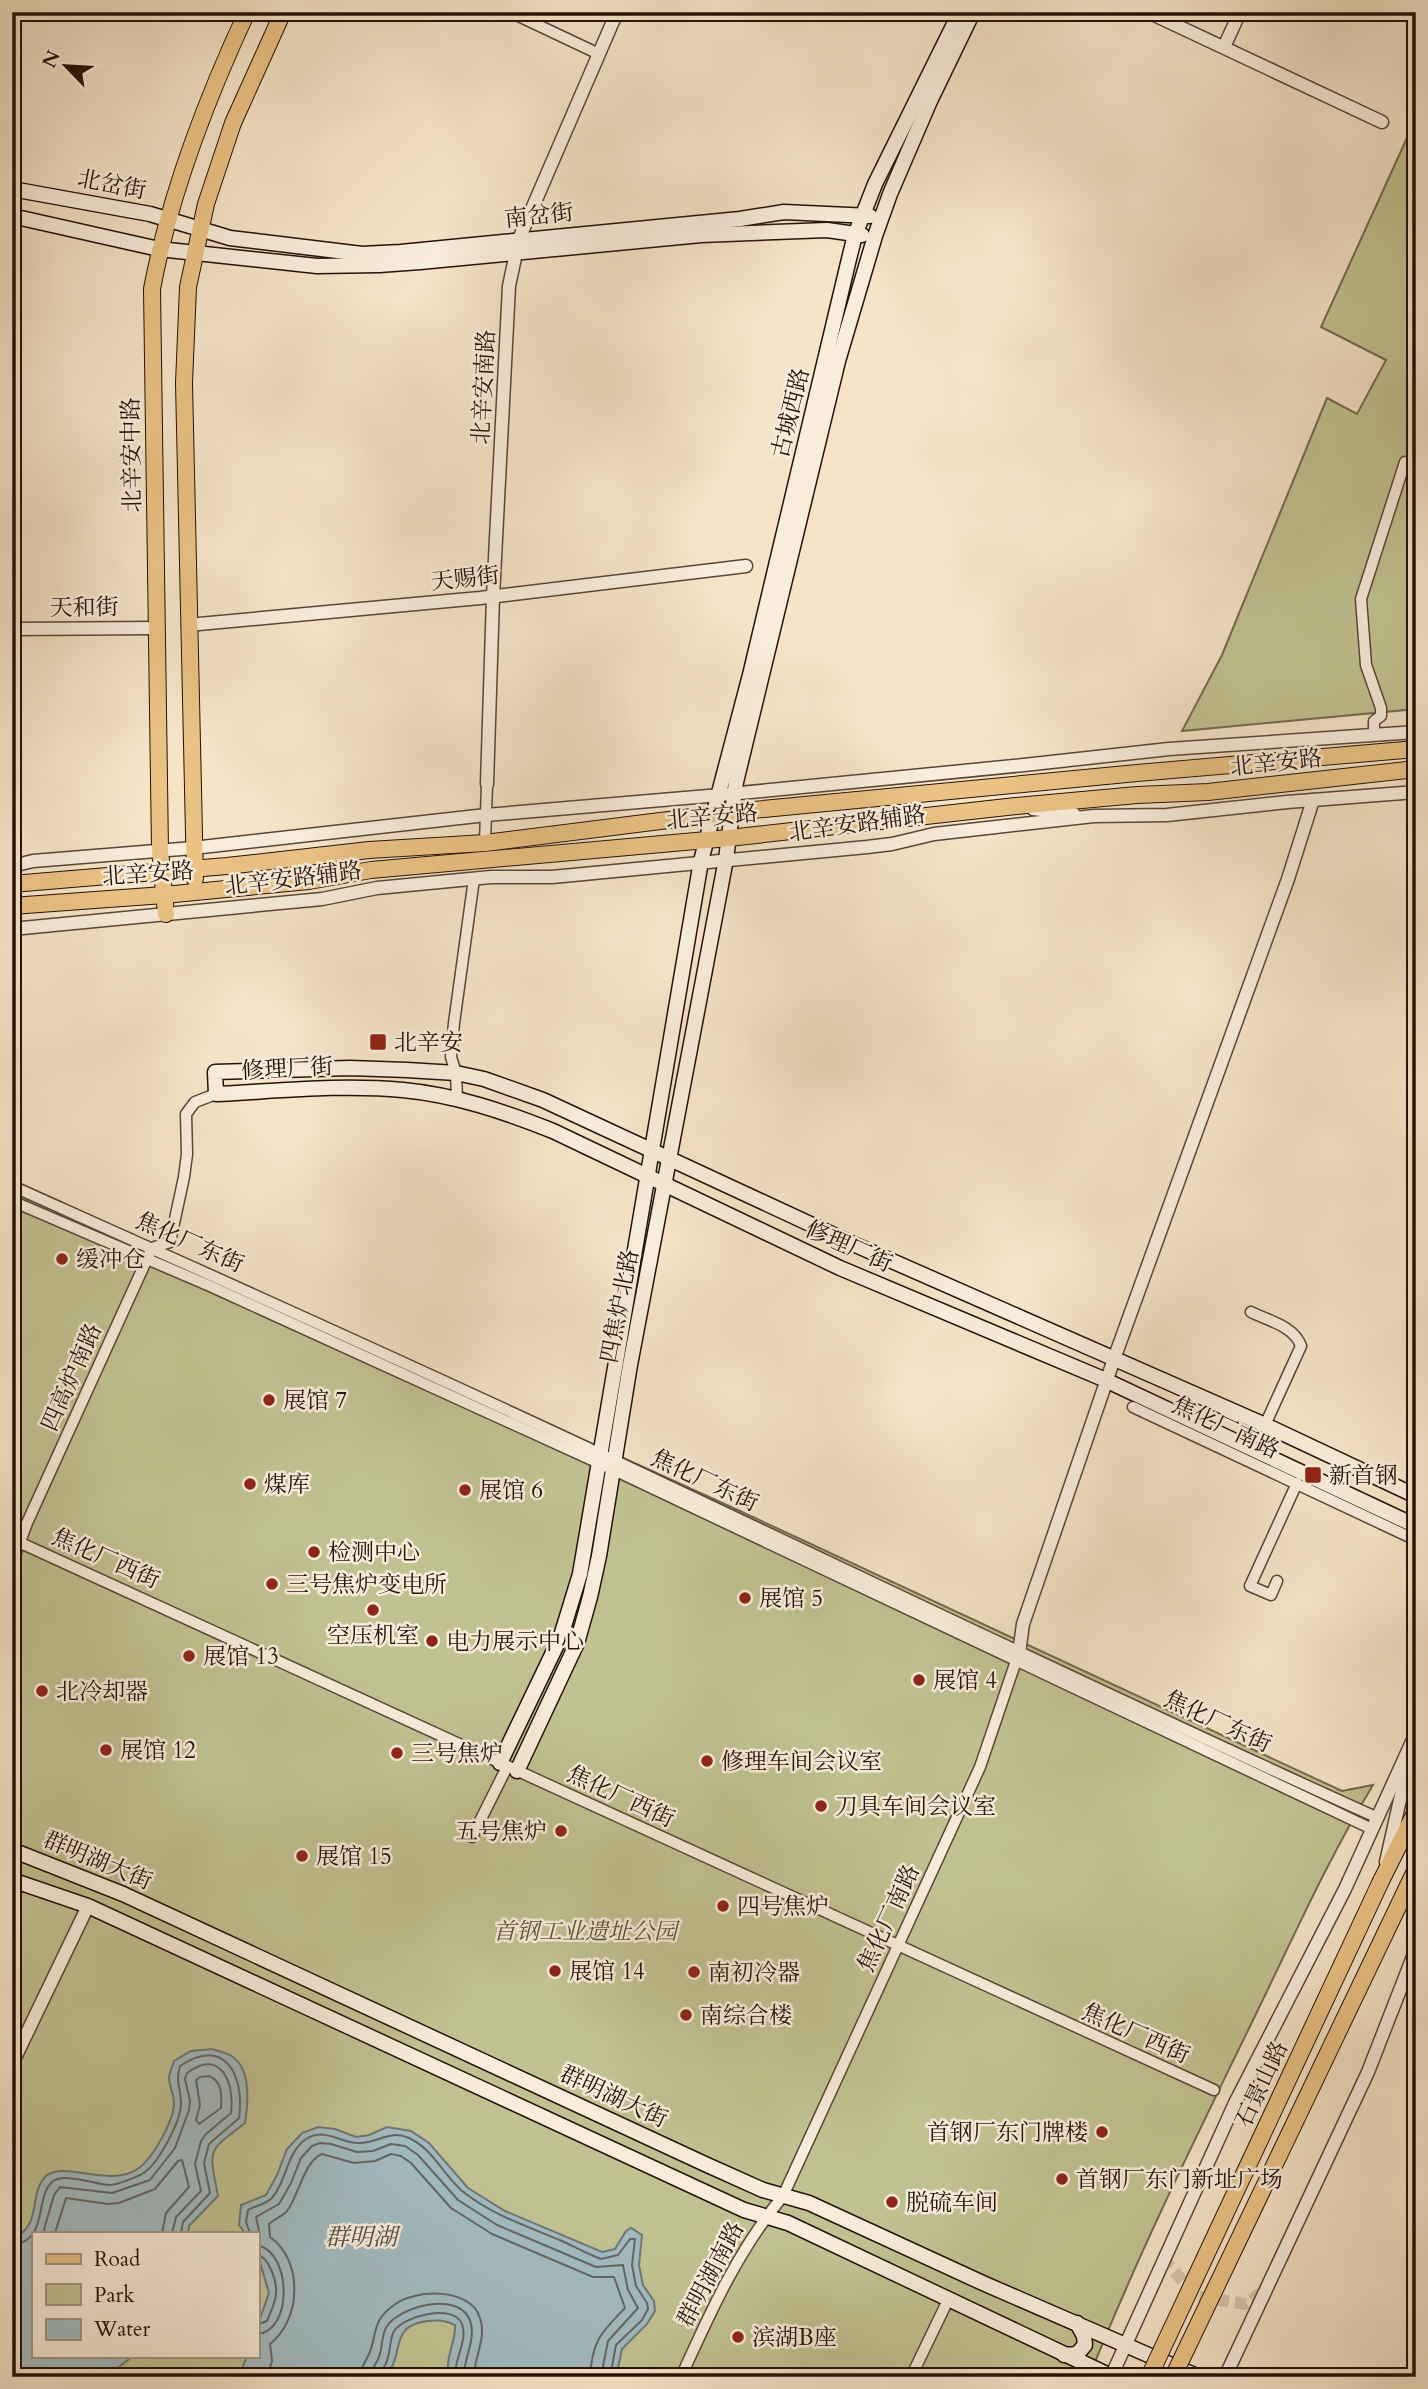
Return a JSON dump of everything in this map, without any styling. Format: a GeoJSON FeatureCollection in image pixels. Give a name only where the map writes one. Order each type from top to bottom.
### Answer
{"type":"FeatureCollection","features":[{"type":"Feature","properties":{"kind":"main road","name":"北辛安中路"},"geometry":{"type":"LineString","coordinates":[[166,914],[160,850],[152,289],[159,249],[200,120],[247,12]]}},
{"type":"Feature","properties":{"kind":"main road"},"geometry":{"type":"LineString","coordinates":[[197,892],[193,848],[188,625],[185,342],[188,287],[206,204],[233,123],[284,12]]}},
{"type":"Feature","properties":{"kind":"main road","name":"古城西路"},"geometry":{"type":"LineString","coordinates":[[729,838],[732,812],[727,794],[855,235],[875,184],[960,12]]}},
{"type":"Feature","properties":{"kind":"main road","name":"古城西路"},"geometry":{"type":"LineString","coordinates":[[707,839],[714,816],[727,794],[838,361],[874,236],[930,101],[973,12]]}},
{"type":"Feature","properties":{"kind":"main road","name":"北岔街"},"geometry":{"type":"LineString","coordinates":[[12,189],[150,214],[201,229]]}},
{"type":"Feature","properties":{"kind":"main road","name":"南岔街"},"geometry":{"type":"LineString","coordinates":[[195,253],[317,265],[379,265],[785,212],[882,217]]}},
{"type":"Feature","properties":{"kind":"main road"},"geometry":{"type":"LineString","coordinates":[[12,216],[159,249],[195,253]]}},
{"type":"Feature","properties":{"kind":"main road","name":"南岔街"},"geometry":{"type":"LineString","coordinates":[[201,229],[230,238],[362,254],[701,234],[827,230],[874,236]]}},
{"type":"Feature","properties":{"kind":"main road","name":"北辛安路"},"geometry":{"type":"LineString","coordinates":[[12,884],[194,869],[369,850],[485,843],[732,812],[1416,749]]}},
{"type":"Feature","properties":{"kind":"main road","name":"北辛安路"},"geometry":{"type":"LineString","coordinates":[[12,906],[197,892],[309,881],[371,870],[729,838],[1016,806],[1137,795],[1208,792],[1416,769]]}},
{"type":"Feature","properties":{"kind":"main road","name":"四焦炉北路"},"geometry":{"type":"LineString","coordinates":[[508,1767],[577,1643],[600,1556],[630,1365],[729,838]]}},
{"type":"Feature","properties":{"kind":"main road","name":"四焦炉北路"},"geometry":{"type":"LineString","coordinates":[[508,1767],[561,1636],[580,1574],[651,1149],[707,839]]}},
{"type":"Feature","properties":{"kind":"main road","name":"修理厂街"},"geometry":{"type":"LineString","coordinates":[[1416,1496],[1265,1425],[851,1243],[543,1100],[485,1079],[456,1073],[349,1068],[215,1072],[216,1094],[356,1087],[405,1090],[504,1111],[553,1131],[840,1268],[1107,1381],[1416,1526]]}},
{"type":"Feature","properties":{"kind":"main road","name":"石景山路"},"geometry":{"type":"LineString","coordinates":[[1149,2377],[1416,1811]]}},
{"type":"Feature","properties":{"kind":"main road","name":"群明湖大街"},"geometry":{"type":"LineString","coordinates":[[12,1850],[123,1894],[705,2164],[783,2196],[809,2203],[1199,2377]]}},
{"type":"Feature","properties":{"kind":"main road","name":"石景山路"},"geometry":{"type":"LineString","coordinates":[[1173,2377],[1416,1869]]}},
{"type":"Feature","properties":{"kind":"main road","name":"群明湖大街"},"geometry":{"type":"LineString","coordinates":[[12,1880],[88,1906],[744,2210],[788,2223],[1112,2376]]}},
{"type":"Feature","properties":{"kind":"main road"},"geometry":{"type":"LineString","coordinates":[[1064,2355],[1077,2354],[1085,2346],[1084,2336],[1077,2323]]}},
{"type":"Feature","properties":{"kind":"street"},"geometry":{"type":"LineString","coordinates":[[510,12],[599,54]]}},
{"type":"Feature","properties":{"kind":"street","name":"北辛安南路"},"geometry":{"type":"LineString","coordinates":[[487,784],[493,597],[509,286],[517,246],[617,12]]}},
{"type":"Feature","properties":{"kind":"street"},"geometry":{"type":"LineString","coordinates":[[1148,12],[1382,122]]}},
{"type":"Feature","properties":{"kind":"street"},"geometry":{"type":"LineString","coordinates":[[1224,47],[1240,12]]}},
{"type":"Feature","properties":{"kind":"street"},"geometry":{"type":"LineString","coordinates":[[1374,734],[1374,721],[1381,716],[1381,708],[1366,665],[1361,599],[1405,462]]}},
{"type":"Feature","properties":{"kind":"street","name":"天赐街"},"geometry":{"type":"LineString","coordinates":[[188,625],[493,597],[746,566]]}},
{"type":"Feature","properties":{"kind":"street","name":"天和街"},"geometry":{"type":"LineString","coordinates":[[12,629],[156,628]]}},
{"type":"Feature","properties":{"kind":"street","name":"北辛安路辅路"},"geometry":{"type":"LineString","coordinates":[[12,866],[33,861],[193,848],[486,815],[727,794],[1169,749],[1416,732]]}},
{"type":"Feature","properties":{"kind":"street"},"geometry":{"type":"LineString","coordinates":[[1024,765],[1024,784]]}},
{"type":"Feature","properties":{"kind":"street"},"geometry":{"type":"LineString","coordinates":[[909,776],[968,790]]}},
{"type":"Feature","properties":{"kind":"street"},"geometry":{"type":"LineString","coordinates":[[485,843],[487,784]]}},
{"type":"Feature","properties":{"kind":"street","name":"北辛安路辅路"},"geometry":{"type":"LineString","coordinates":[[12,929],[322,900],[377,888],[474,879],[552,877],[867,847],[934,834],[1094,816],[1167,815],[1416,792]]}},
{"type":"Feature","properties":{"kind":"street"},"geometry":{"type":"LineString","coordinates":[[1018,1656],[1023,1624],[1114,1359],[1280,904],[1313,800]]}},
{"type":"Feature","properties":{"kind":"street"},"geometry":{"type":"LineString","coordinates":[[1016,806],[1094,816]]}},
{"type":"Feature","properties":{"kind":"street"},"geometry":{"type":"LineString","coordinates":[[412,866],[474,879],[451,1057],[456,1073],[457,1099]]}},
{"type":"Feature","properties":{"kind":"street"},"geometry":{"type":"LineString","coordinates":[[152,1248],[170,1242],[185,1166],[186,1114],[195,1102],[216,1094]]}},
{"type":"Feature","properties":{"kind":"street","name":"焦化厂东街"},"geometry":{"type":"LineString","coordinates":[[12,1186],[152,1248],[599,1458]]}},
{"type":"Feature","properties":{"kind":"street","name":"焦化厂东街"},"geometry":{"type":"LineString","coordinates":[[12,1201],[615,1465],[1375,1823]]}},
{"type":"Feature","properties":{"kind":"street","name":"四高炉南路"},"geometry":{"type":"LineString","coordinates":[[12,1563],[16,1540],[152,1248]]}},
{"type":"Feature","properties":{"kind":"street"},"geometry":{"type":"LineString","coordinates":[[1251,1312],[1290,1330],[1298,1337],[1301,1346],[1265,1425]]}},
{"type":"Feature","properties":{"kind":"street","name":"焦化厂南路"},"geometry":{"type":"LineString","coordinates":[[1133,1407],[1416,1540]]}},
{"type":"Feature","properties":{"kind":"street"},"geometry":{"type":"LineString","coordinates":[[1277,1581],[1271,1595],[1250,1586],[1297,1483]]}},
{"type":"Feature","properties":{"kind":"street","name":"焦化厂西街"},"geometry":{"type":"LineString","coordinates":[[16,1540],[1214,2090]]}},
{"type":"Feature","properties":{"kind":"street","name":"焦化厂南路"},"geometry":{"type":"LineString","coordinates":[[783,2196],[980,1767],[1018,1656]]}},
{"type":"Feature","properties":{"kind":"street"},"geometry":{"type":"LineString","coordinates":[[1112,2376],[1124,2344],[1236,2103],[1345,1889],[1416,1733]]}},
{"type":"Feature","properties":{"kind":"street"},"geometry":{"type":"LineString","coordinates":[[1381,1881],[1407,1766],[1416,1744]]}},
{"type":"Feature","properties":{"kind":"street"},"geometry":{"type":"LineString","coordinates":[[472,1837],[508,1767]]}},
{"type":"Feature","properties":{"kind":"street"},"geometry":{"type":"LineString","coordinates":[[12,2064],[88,1906]]}},
{"type":"Feature","properties":{"kind":"street"},"geometry":{"type":"LineString","coordinates":[[1225,2377],[1367,2072],[1416,1949]]}},
{"type":"Feature","properties":{"kind":"street","name":"群明湖南路"},"geometry":{"type":"LineString","coordinates":[[681,2377],[712,2308],[754,2233],[783,2196]]}},
{"type":"Feature","properties":{"kind":"street"},"geometry":{"type":"LineString","coordinates":[[911,2377],[948,2298]]}},
{"type":"Feature","properties":{"kind":"green space"},"geometry":{"type":"Polygon","coordinates":[[[1416,118],[1416,709],[1182,731],[1222,655],[1327,398],[1357,414],[1386,360],[1321,327],[1416,118]]]}},
{"type":"Feature","properties":{"kind":"green space","name":"首钢工业遗址公园"},"geometry":{"type":"Polygon","coordinates":[[[12,1180],[740,1511],[1342,1791],[1373,1785],[1311,1899],[1190,2150],[1127,2285],[1089,2377],[12,2377],[12,1180]]]}},
{"type":"Feature","properties":{"kind":"water"},"geometry":{"type":"Polygon","coordinates":[[[212,2049],[233,2057],[243,2070],[247,2097],[245,2123],[223,2140],[213,2153],[218,2196],[189,2226],[188,2232],[32,2232],[32,2358],[130,2358],[106,2377],[12,2377],[12,2239],[28,2226],[40,2184],[46,2176],[54,2172],[115,2176],[128,2174],[145,2163],[167,2128],[173,2110],[169,2077],[174,2061],[191,2051],[212,2049]]]}},
{"type":"Feature","properties":{"kind":"water","name":"群明湖"},"geometry":{"type":"Polygon","coordinates":[[[318,2127],[335,2129],[356,2137],[387,2127],[411,2131],[429,2143],[468,2188],[505,2211],[602,2252],[615,2249],[626,2231],[631,2228],[642,2235],[639,2265],[643,2285],[654,2301],[655,2311],[647,2324],[622,2349],[616,2377],[449,2377],[448,2364],[455,2325],[435,2320],[415,2324],[407,2329],[390,2370],[383,2377],[239,2377],[246,2358],[259,2358],[259,2321],[269,2293],[259,2259],[259,2232],[244,2232],[239,2225],[241,2205],[266,2195],[287,2149],[302,2133],[318,2127]]]}},
{"type":"Feature","properties":{"kind":"tunnel"},"geometry":{"type":"LineString","coordinates":[[1163,2258],[1195,2296],[1246,2304],[1266,2289]]}},
{"type":"Feature","properties":{"kind":"place","name":"北辛安"},"geometry":{"type":"Point","coordinates":[378,1042]}},
{"type":"Feature","properties":{"kind":"place","name":"缓冲仓"},"geometry":{"type":"Point","coordinates":[62,1259]}},
{"type":"Feature","properties":{"kind":"place","name":"展馆 7"},"geometry":{"type":"Point","coordinates":[269,1400]}},
{"type":"Feature","properties":{"kind":"place","name":"新首钢"},"geometry":{"type":"Point","coordinates":[1313,1475]}},
{"type":"Feature","properties":{"kind":"place","name":"煤库"},"geometry":{"type":"Point","coordinates":[250,1484]}},
{"type":"Feature","properties":{"kind":"place","name":"展馆 6"},"geometry":{"type":"Point","coordinates":[465,1490]}},
{"type":"Feature","properties":{"kind":"place","name":"检测中心"},"geometry":{"type":"Point","coordinates":[314,1552]}},
{"type":"Feature","properties":{"kind":"place","name":"三号焦炉变电所"},"geometry":{"type":"Point","coordinates":[272,1584]}},
{"type":"Feature","properties":{"kind":"place","name":"展馆 5"},"geometry":{"type":"Point","coordinates":[745,1598]}},
{"type":"Feature","properties":{"kind":"place","name":"空压机室"},"geometry":{"type":"Point","coordinates":[373,1610]}},
{"type":"Feature","properties":{"kind":"place","name":"电力展示中心"},"geometry":{"type":"Point","coordinates":[432,1641]}},
{"type":"Feature","properties":{"kind":"place","name":"展馆 13"},"geometry":{"type":"Point","coordinates":[189,1656]}},
{"type":"Feature","properties":{"kind":"place","name":"展馆 4"},"geometry":{"type":"Point","coordinates":[919,1680]}},
{"type":"Feature","properties":{"kind":"place","name":"北冷却器"},"geometry":{"type":"Point","coordinates":[42,1691]}},
{"type":"Feature","properties":{"kind":"place","name":"展馆 12"},"geometry":{"type":"Point","coordinates":[106,1750]}},
{"type":"Feature","properties":{"kind":"place","name":"三号焦炉"},"geometry":{"type":"Point","coordinates":[397,1753]}},
{"type":"Feature","properties":{"kind":"place","name":"修理车间会议室"},"geometry":{"type":"Point","coordinates":[707,1761]}},
{"type":"Feature","properties":{"kind":"place","name":"刀具车间会议室"},"geometry":{"type":"Point","coordinates":[821,1806]}},
{"type":"Feature","properties":{"kind":"place","name":"五号焦炉"},"geometry":{"type":"Point","coordinates":[561,1831]}},
{"type":"Feature","properties":{"kind":"place","name":"展馆 15"},"geometry":{"type":"Point","coordinates":[302,1856]}},
{"type":"Feature","properties":{"kind":"place","name":"四号焦炉"},"geometry":{"type":"Point","coordinates":[723,1906]}},
{"type":"Feature","properties":{"kind":"place","name":"展馆 14"},"geometry":{"type":"Point","coordinates":[555,1971]}},
{"type":"Feature","properties":{"kind":"place","name":"南初冷器"},"geometry":{"type":"Point","coordinates":[694,1972]}},
{"type":"Feature","properties":{"kind":"place","name":"南综合楼"},"geometry":{"type":"Point","coordinates":[686,2015]}},
{"type":"Feature","properties":{"kind":"place","name":"首钢厂东门牌楼"},"geometry":{"type":"Point","coordinates":[1102,2132]}},
{"type":"Feature","properties":{"kind":"place","name":"首钢厂东门新址广场"},"geometry":{"type":"Point","coordinates":[1062,2179]}},
{"type":"Feature","properties":{"kind":"place","name":"脱硫车间"},"geometry":{"type":"Point","coordinates":[892,2202]}},
{"type":"Feature","properties":{"kind":"place","name":"滨湖B座"},"geometry":{"type":"Point","coordinates":[738,2337]}}]}
